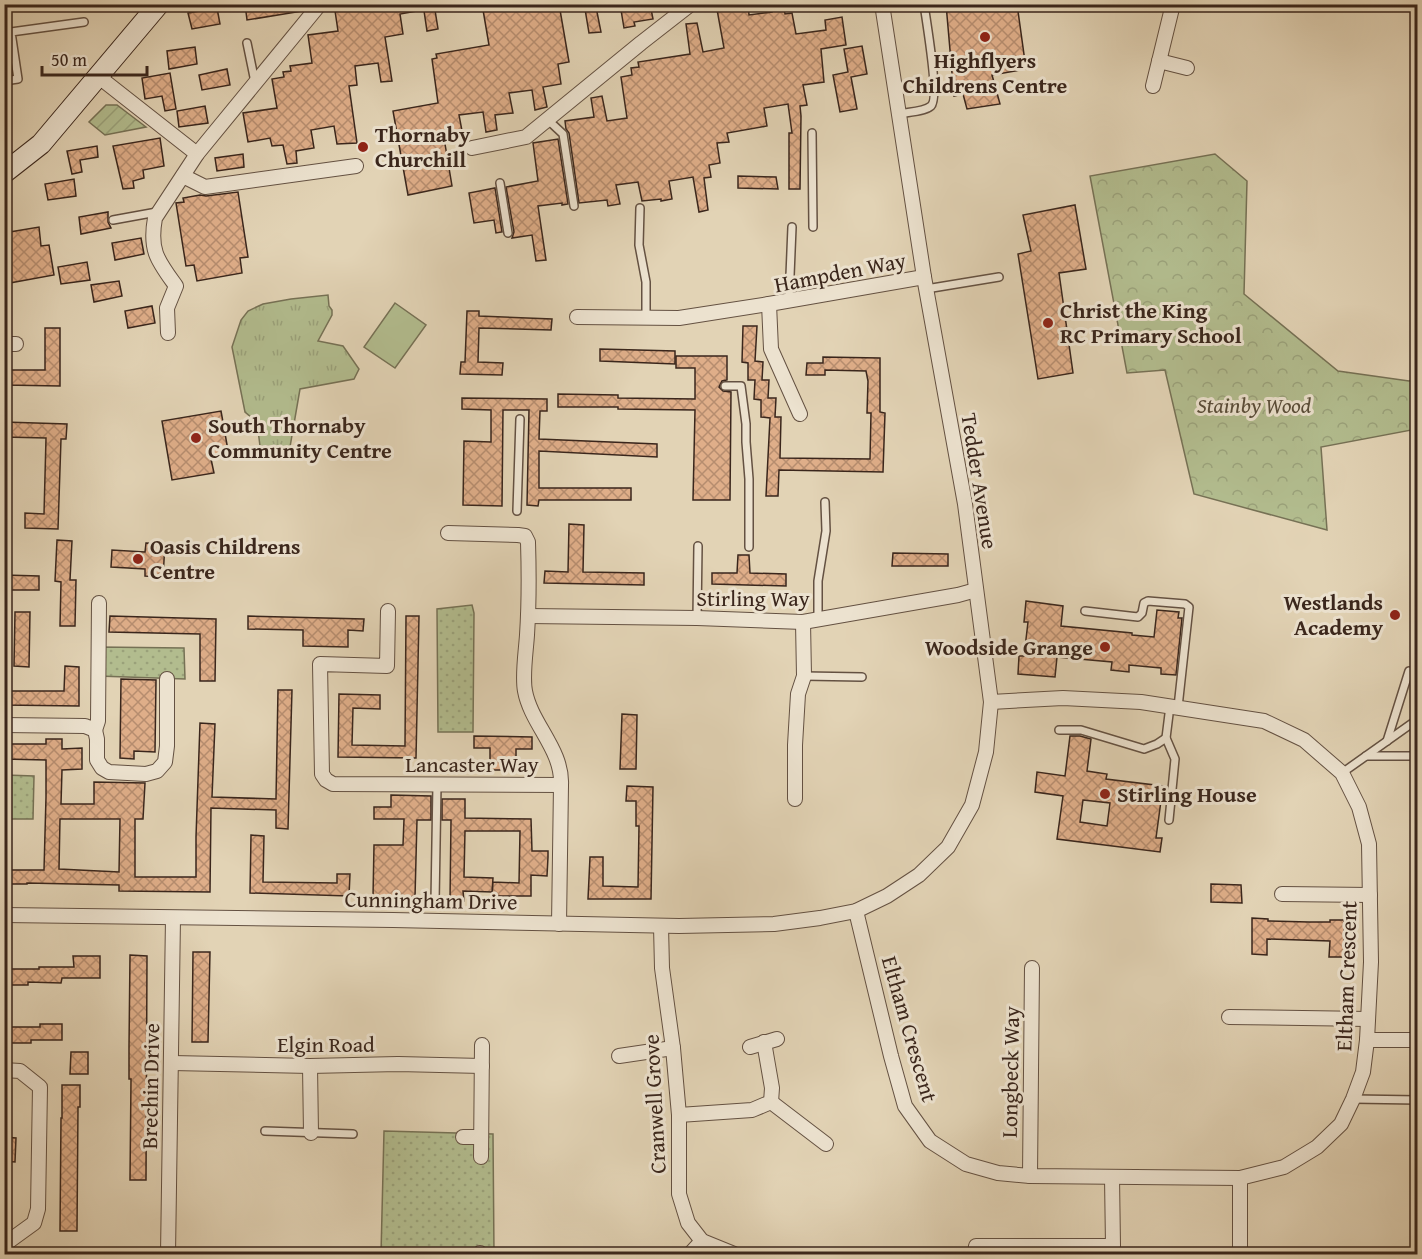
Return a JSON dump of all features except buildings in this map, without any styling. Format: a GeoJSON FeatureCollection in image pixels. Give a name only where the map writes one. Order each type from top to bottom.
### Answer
{"type":"FeatureCollection","features":[{"type":"Feature","properties":{"kind":"street"},"geometry":{"type":"LineString","coordinates":[[168,333],[167,308],[176,286],[157,258],[153,245],[155,218],[197,154],[320,4]]}},
{"type":"Feature","properties":{"kind":"street"},"geometry":{"type":"LineString","coordinates":[[472,148],[526,137],[691,4]]}},
{"type":"Feature","properties":{"kind":"street","name":"Tedder Avenue"},"geometry":{"type":"LineString","coordinates":[[856,911],[887,896],[919,875],[948,847],[972,805],[986,752],[991,702],[965,504],[925,283],[882,4]]}},
{"type":"Feature","properties":{"kind":"street"},"geometry":{"type":"LineString","coordinates":[[1153,86],[1173,4]]}},
{"type":"Feature","properties":{"kind":"street"},"geometry":{"type":"LineString","coordinates":[[4,173],[41,144],[99,77],[152,7]]}},
{"type":"Feature","properties":{"kind":"street"},"geometry":{"type":"LineString","coordinates":[[1159,61],[1187,68]]}},
{"type":"Feature","properties":{"kind":"street"},"geometry":{"type":"LineString","coordinates":[[99,77],[197,154]]}},
{"type":"Feature","properties":{"kind":"street"},"geometry":{"type":"LineString","coordinates":[[183,176],[205,187],[356,166]]}},
{"type":"Feature","properties":{"kind":"street","name":"Hampden Way"},"geometry":{"type":"LineString","coordinates":[[800,414],[771,349],[769,304],[925,283]]}},
{"type":"Feature","properties":{"kind":"street"},"geometry":{"type":"LineString","coordinates":[[577,317],[679,318],[769,304]]}},
{"type":"Feature","properties":{"kind":"street","name":"Lancaster Way"},"geometry":{"type":"LineString","coordinates":[[388,610],[387,666],[320,664],[322,774],[326,780],[333,784],[357,786],[561,785],[558,762],[536,722],[524,688],[528,616],[528,542],[525,536],[518,534],[448,533]]}},
{"type":"Feature","properties":{"kind":"street","name":"Stirling Way"},"geometry":{"type":"LineString","coordinates":[[528,616],[803,622],[976,590]]}},
{"type":"Feature","properties":{"kind":"street"},"geometry":{"type":"LineString","coordinates":[[99,603],[98,721],[95,730],[97,760],[102,768],[109,772],[146,774],[157,771],[165,762],[167,679]]}},
{"type":"Feature","properties":{"kind":"street"},"geometry":{"type":"LineString","coordinates":[[795,799],[798,694],[804,676],[803,622]]}},
{"type":"Feature","properties":{"kind":"street","name":"Eltham Crescent"},"geometry":{"type":"LineString","coordinates":[[856,911],[905,1106],[930,1141],[966,1164],[998,1173],[1030,1176],[1240,1178],[1284,1167],[1317,1147],[1341,1124],[1362,1072],[1368,1040],[1371,962],[1369,844],[1359,807],[1342,773],[1304,740],[1264,721],[1141,702],[1063,698],[991,702]]}},
{"type":"Feature","properties":{"kind":"street"},"geometry":{"type":"LineString","coordinates":[[4,725],[85,726],[95,730]]}},
{"type":"Feature","properties":{"kind":"street"},"geometry":{"type":"LineString","coordinates":[[559,924],[561,785]]}},
{"type":"Feature","properties":{"kind":"street"},"geometry":{"type":"LineString","coordinates":[[1282,894],[1370,895]]}},
{"type":"Feature","properties":{"kind":"street","name":"Cunningham Drive"},"geometry":{"type":"LineString","coordinates":[[4,915],[661,926],[774,924],[856,911]]}},
{"type":"Feature","properties":{"kind":"street","name":"Brechin Drive"},"geometry":{"type":"LineString","coordinates":[[168,1254],[173,918]]}},
{"type":"Feature","properties":{"kind":"street","name":"Cranwell Grove"},"geometry":{"type":"LineString","coordinates":[[661,926],[662,968],[679,1115],[679,1194],[688,1223],[702,1241]]}},
{"type":"Feature","properties":{"kind":"street","name":"Longbeck Way"},"geometry":{"type":"LineString","coordinates":[[1030,1176],[1032,968]]}},
{"type":"Feature","properties":{"kind":"street"},"geometry":{"type":"LineString","coordinates":[[1229,1017],[1368,1019]]}},
{"type":"Feature","properties":{"kind":"street"},"geometry":{"type":"LineString","coordinates":[[1368,1040],[1418,1040]]}},
{"type":"Feature","properties":{"kind":"street"},"geometry":{"type":"LineString","coordinates":[[750,1047],[770,1041],[771,1102]]}},
{"type":"Feature","properties":{"kind":"street"},"geometry":{"type":"LineString","coordinates":[[481,1157],[482,1045]]}},
{"type":"Feature","properties":{"kind":"street"},"geometry":{"type":"LineString","coordinates":[[619,1056],[673,1048]]}},
{"type":"Feature","properties":{"kind":"street","name":"Elgin Road"},"geometry":{"type":"LineString","coordinates":[[171,1063],[482,1066]]}},
{"type":"Feature","properties":{"kind":"street"},"geometry":{"type":"LineString","coordinates":[[310,1065],[310,1133]]}},
{"type":"Feature","properties":{"kind":"street"},"geometry":{"type":"LineString","coordinates":[[4,1070],[20,1071],[40,1087],[38,1209],[34,1223],[5,1243],[11,1254]]}},
{"type":"Feature","properties":{"kind":"street"},"geometry":{"type":"LineString","coordinates":[[679,1115],[752,1110],[771,1102]]}},
{"type":"Feature","properties":{"kind":"street"},"geometry":{"type":"LineString","coordinates":[[771,1102],[826,1144]]}},
{"type":"Feature","properties":{"kind":"street"},"geometry":{"type":"LineString","coordinates":[[463,1137],[481,1137]]}},
{"type":"Feature","properties":{"kind":"street"},"geometry":{"type":"LineString","coordinates":[[975,1254],[976,1246],[1113,1246],[1112,1177]]}},
{"type":"Feature","properties":{"kind":"street"},"geometry":{"type":"LineString","coordinates":[[1240,1178],[1240,1254]]}},
{"type":"Feature","properties":{"kind":"street"},"geometry":{"type":"LineString","coordinates":[[690,1254],[702,1241],[734,1254]]}},
{"type":"Feature","properties":{"kind":"lane"},"geometry":{"type":"LineString","coordinates":[[899,114],[932,106],[934,100],[933,72],[924,4]]}},
{"type":"Feature","properties":{"kind":"lane"},"geometry":{"type":"LineString","coordinates":[[4,81],[18,79],[10,32],[84,22]]}},
{"type":"Feature","properties":{"kind":"lane"},"geometry":{"type":"LineString","coordinates":[[247,43],[255,82]]}},
{"type":"Feature","properties":{"kind":"lane"},"geometry":{"type":"LineString","coordinates":[[548,120],[563,134],[574,206]]}},
{"type":"Feature","properties":{"kind":"lane"},"geometry":{"type":"LineString","coordinates":[[813,133],[813,227]]}},
{"type":"Feature","properties":{"kind":"lane"},"geometry":{"type":"LineString","coordinates":[[500,183],[508,233]]}},
{"type":"Feature","properties":{"kind":"lane"},"geometry":{"type":"LineString","coordinates":[[640,208],[639,245],[646,282],[646,318]]}},
{"type":"Feature","properties":{"kind":"lane"},"geometry":{"type":"LineString","coordinates":[[113,220],[159,212]]}},
{"type":"Feature","properties":{"kind":"lane"},"geometry":{"type":"LineString","coordinates":[[789,300],[792,227]]}},
{"type":"Feature","properties":{"kind":"lane"},"geometry":{"type":"LineString","coordinates":[[925,283],[999,277]]}},
{"type":"Feature","properties":{"kind":"lane"},"geometry":{"type":"LineString","coordinates":[[725,386],[741,386],[749,478],[749,547]]}},
{"type":"Feature","properties":{"kind":"lane"},"geometry":{"type":"LineString","coordinates":[[517,512],[520,419]]}},
{"type":"Feature","properties":{"kind":"lane"},"geometry":{"type":"LineString","coordinates":[[818,619],[818,580],[826,531],[825,502]]}},
{"type":"Feature","properties":{"kind":"lane"},"geometry":{"type":"LineString","coordinates":[[697,618],[698,546]]}},
{"type":"Feature","properties":{"kind":"lane"},"geometry":{"type":"LineString","coordinates":[[1085,611],[1138,617],[1142,614],[1144,603],[1148,601],[1185,604],[1189,607],[1174,707],[1166,738],[1175,759],[1169,820]]}},
{"type":"Feature","properties":{"kind":"lane"},"geometry":{"type":"LineString","coordinates":[[1387,741],[1410,671]]}},
{"type":"Feature","properties":{"kind":"lane"},"geometry":{"type":"LineString","coordinates":[[804,676],[862,676]]}},
{"type":"Feature","properties":{"kind":"lane"},"geometry":{"type":"LineString","coordinates":[[1342,773],[1418,719]]}},
{"type":"Feature","properties":{"kind":"lane"},"geometry":{"type":"LineString","coordinates":[[1059,730],[1081,730],[1144,749],[1166,738]]}},
{"type":"Feature","properties":{"kind":"lane"},"geometry":{"type":"LineString","coordinates":[[1366,756],[1418,756]]}},
{"type":"Feature","properties":{"kind":"lane"},"geometry":{"type":"LineString","coordinates":[[435,902],[437,784]]}},
{"type":"Feature","properties":{"kind":"lane"},"geometry":{"type":"LineString","coordinates":[[1353,1099],[1418,1100]]}},
{"type":"Feature","properties":{"kind":"lane"},"geometry":{"type":"LineString","coordinates":[[265,1131],[353,1134]]}},
{"type":"Feature","properties":{"kind":"green space"},"geometry":{"type":"Polygon","coordinates":[[[106,105],[117,105],[146,127],[105,135],[89,122],[106,105]]]}},
{"type":"Feature","properties":{"kind":"green space","name":"Stainby Wood"},"geometry":{"type":"Polygon","coordinates":[[[1215,154],[1247,181],[1244,294],[1338,371],[1409,381],[1417,378],[1417,429],[1321,447],[1327,530],[1194,494],[1165,370],[1127,373],[1090,176],[1215,154]]]}},
{"type":"Feature","properties":{"kind":"green space"},"geometry":{"type":"Polygon","coordinates":[[[328,295],[332,315],[318,341],[343,346],[359,369],[354,379],[300,389],[290,447],[260,446],[257,422],[245,412],[232,347],[241,320],[248,311],[263,304],[328,295]]]}},
{"type":"Feature","properties":{"kind":"green space"},"geometry":{"type":"Polygon","coordinates":[[[395,303],[426,325],[395,368],[364,347],[395,303]]]}},
{"type":"Feature","properties":{"kind":"green space"},"geometry":{"type":"Polygon","coordinates":[[[472,605],[474,613],[473,732],[438,732],[437,609],[472,605]]]}},
{"type":"Feature","properties":{"kind":"green space"},"geometry":{"type":"Polygon","coordinates":[[[98,647],[184,648],[185,679],[98,676],[98,647]]]}},
{"type":"Feature","properties":{"kind":"green space"},"geometry":{"type":"Polygon","coordinates":[[[5,775],[34,776],[33,819],[5,819],[5,775]]]}},
{"type":"Feature","properties":{"kind":"green space"},"geometry":{"type":"Polygon","coordinates":[[[384,1131],[493,1134],[494,1254],[381,1254],[384,1131]]]}},
{"type":"Feature","properties":{"kind":"place","name":"Highflyers Childrens Centre"},"geometry":{"type":"Point","coordinates":[985,37]}},
{"type":"Feature","properties":{"kind":"place","name":"Thornaby Churchill"},"geometry":{"type":"Point","coordinates":[363,147]}},
{"type":"Feature","properties":{"kind":"place","name":"Christ the King RC Primary School"},"geometry":{"type":"Point","coordinates":[1048,323]}},
{"type":"Feature","properties":{"kind":"place","name":"South Thornaby Community Centre"},"geometry":{"type":"Point","coordinates":[196,438]}},
{"type":"Feature","properties":{"kind":"place","name":"Oasis Childrens Centre"},"geometry":{"type":"Point","coordinates":[138,559]}},
{"type":"Feature","properties":{"kind":"place","name":"Westlands Academy"},"geometry":{"type":"Point","coordinates":[1395,615]}},
{"type":"Feature","properties":{"kind":"place","name":"Woodside Grange"},"geometry":{"type":"Point","coordinates":[1105,647]}},
{"type":"Feature","properties":{"kind":"place","name":"Stirling House"},"geometry":{"type":"Point","coordinates":[1105,794]}}]}
